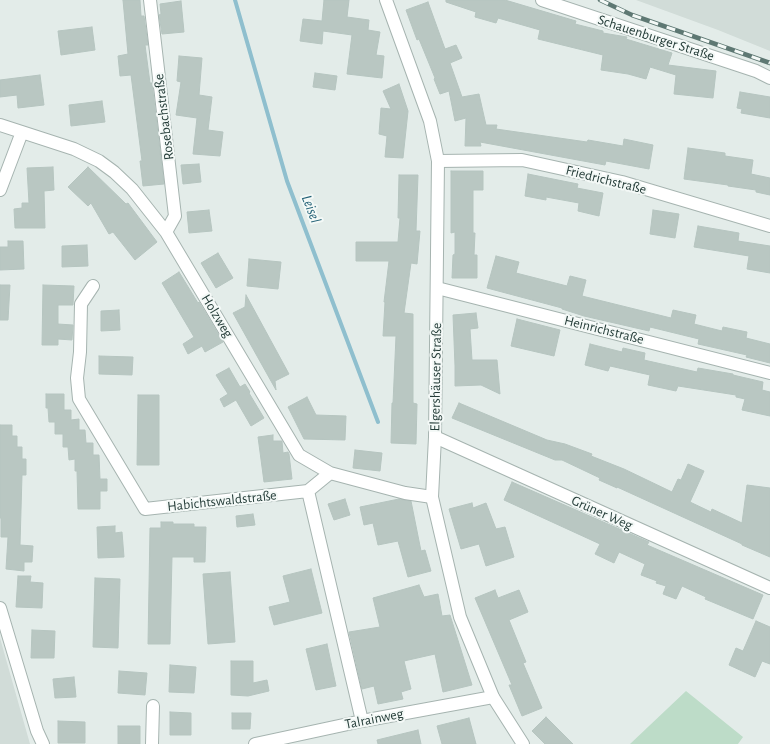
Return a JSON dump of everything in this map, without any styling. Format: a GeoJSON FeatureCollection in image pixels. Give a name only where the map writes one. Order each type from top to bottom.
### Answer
{"type":"FeatureCollection","features":[{"type":"Feature","properties":{"kind":"street","name":"Rosebachstraße"},"geometry":{"type":"LineString","coordinates":[[150,0],[175,216],[166,232]]}},
{"type":"Feature","properties":{"kind":"street","name":"Elgershäuser Straße"},"geometry":{"type":"LineString","coordinates":[[386,0],[430,121],[438,161],[435,437],[432,497],[460,617],[493,697],[523,744]]}},
{"type":"Feature","properties":{"kind":"street","name":"Schauenburger Straße"},"geometry":{"type":"LineString","coordinates":[[542,0],[770,78]]}},
{"type":"Feature","properties":{"kind":"street","name":"Holzweg"},"geometry":{"type":"LineString","coordinates":[[0,125],[74,149],[99,161],[114,172],[132,189],[166,232],[300,455],[330,472],[405,493],[432,497]]}},
{"type":"Feature","properties":{"kind":"street"},"geometry":{"type":"LineString","coordinates":[[0,190],[22,132]]}},
{"type":"Feature","properties":{"kind":"street","name":"Friedrichstraße"},"geometry":{"type":"LineString","coordinates":[[438,161],[522,160],[622,182],[770,226]]}},
{"type":"Feature","properties":{"kind":"street","name":"Habichtswaldstraße"},"geometry":{"type":"LineString","coordinates":[[93,286],[81,304],[80,352],[77,378],[79,399],[145,509],[308,491]]}},
{"type":"Feature","properties":{"kind":"street","name":"Heinrichstraße"},"geometry":{"type":"LineString","coordinates":[[437,288],[770,372]]}},
{"type":"Feature","properties":{"kind":"street","name":"Grüner Weg"},"geometry":{"type":"LineString","coordinates":[[435,437],[770,588]]}},
{"type":"Feature","properties":{"kind":"street"},"geometry":{"type":"LineString","coordinates":[[330,472],[308,491],[362,721]]}},
{"type":"Feature","properties":{"kind":"street"},"geometry":{"type":"LineString","coordinates":[[0,608],[37,731],[43,744]]}},
{"type":"Feature","properties":{"kind":"street","name":"Talrainweg"},"geometry":{"type":"LineString","coordinates":[[255,744],[362,721],[493,697]]}},
{"type":"Feature","properties":{"kind":"street"},"geometry":{"type":"LineString","coordinates":[[152,744],[153,706]]}},
{"type":"Feature","properties":{"kind":"shaded area"},"geometry":{"type":"Polygon","coordinates":[[[636,0],[770,0],[770,51],[718,30],[636,0]]]}},
{"type":"Feature","properties":{"kind":"shaded area"},"geometry":{"type":"Polygon","coordinates":[[[0,638],[30,744],[0,744],[0,638]]]}},
{"type":"Feature","properties":{"kind":"green space"},"geometry":{"type":"Polygon","coordinates":[[[686,691],[743,737],[738,744],[630,744],[686,691]]]}},
{"type":"Feature","properties":{"kind":"building"},"geometry":{"type":"Polygon","coordinates":[[[123,0],[140,0],[141,16],[144,16],[148,45],[145,45],[150,83],[152,83],[164,184],[143,186],[140,161],[142,161],[131,75],[120,76],[118,56],[128,54],[123,0]]]}},
{"type":"Feature","properties":{"kind":"building"},"geometry":{"type":"Polygon","coordinates":[[[324,0],[349,0],[347,17],[369,20],[368,30],[380,32],[376,55],[384,56],[382,78],[347,74],[352,35],[323,31],[322,44],[300,41],[303,19],[322,21],[324,0]]]}},
{"type":"Feature","properties":{"kind":"building"},"geometry":{"type":"Polygon","coordinates":[[[446,0],[505,0],[576,21],[575,24],[603,31],[603,33],[627,37],[626,39],[672,53],[668,65],[716,71],[713,98],[674,94],[676,75],[650,67],[646,79],[628,74],[601,70],[603,55],[538,39],[540,30],[498,18],[496,23],[475,17],[476,12],[446,2],[446,0]]]}},
{"type":"Feature","properties":{"kind":"building"},"geometry":{"type":"Polygon","coordinates":[[[181,1],[184,32],[162,34],[159,15],[161,14],[160,4],[181,1]]]}},
{"type":"Feature","properties":{"kind":"building"},"geometry":{"type":"Polygon","coordinates":[[[428,2],[445,49],[456,45],[462,58],[450,63],[462,97],[479,94],[486,125],[497,125],[496,129],[587,142],[588,140],[623,146],[624,139],[653,145],[649,169],[606,161],[605,165],[480,142],[481,146],[465,146],[466,118],[455,121],[449,91],[440,94],[434,79],[435,78],[419,39],[417,40],[406,10],[428,2]]]}},
{"type":"Feature","properties":{"kind":"building"},"geometry":{"type":"Polygon","coordinates":[[[92,27],[95,50],[61,55],[58,31],[92,27]]]}},
{"type":"Feature","properties":{"kind":"building"},"geometry":{"type":"Polygon","coordinates":[[[179,56],[202,58],[199,95],[212,97],[208,130],[223,132],[220,156],[193,154],[197,118],[176,115],[181,82],[177,81],[179,56]]]}},
{"type":"Feature","properties":{"kind":"building"},"geometry":{"type":"Polygon","coordinates":[[[315,73],[337,76],[335,90],[313,87],[315,73]]]}},
{"type":"Feature","properties":{"kind":"building"},"geometry":{"type":"Polygon","coordinates":[[[40,75],[44,105],[18,108],[17,95],[0,97],[0,80],[40,75]]]}},
{"type":"Feature","properties":{"kind":"building"},"geometry":{"type":"Polygon","coordinates":[[[399,84],[408,111],[403,158],[385,157],[387,136],[379,134],[381,108],[391,109],[383,91],[399,84]]]}},
{"type":"Feature","properties":{"kind":"building"},"geometry":{"type":"Polygon","coordinates":[[[740,92],[770,97],[770,118],[741,113],[742,109],[737,108],[740,92]]]}},
{"type":"Feature","properties":{"kind":"building"},"geometry":{"type":"Polygon","coordinates":[[[102,101],[105,122],[71,126],[69,105],[102,101]]]}},
{"type":"Feature","properties":{"kind":"building"},"geometry":{"type":"Polygon","coordinates":[[[688,148],[725,153],[725,156],[753,160],[751,174],[770,178],[770,195],[756,192],[756,190],[684,179],[688,148]]]}},
{"type":"Feature","properties":{"kind":"building"},"geometry":{"type":"Polygon","coordinates":[[[199,164],[201,182],[183,184],[181,165],[199,164]]]}},
{"type":"Feature","properties":{"kind":"building"},"geometry":{"type":"Polygon","coordinates":[[[53,167],[54,190],[44,191],[45,228],[15,228],[14,209],[22,208],[22,203],[29,203],[27,168],[53,167]]]}},
{"type":"Feature","properties":{"kind":"building"},"geometry":{"type":"Polygon","coordinates":[[[88,167],[126,204],[128,203],[157,242],[135,260],[113,232],[109,234],[91,203],[88,206],[68,187],[88,167]]]}},
{"type":"Feature","properties":{"kind":"building"},"geometry":{"type":"Polygon","coordinates":[[[451,171],[483,171],[483,190],[473,190],[473,233],[475,233],[474,255],[477,255],[477,278],[452,278],[453,255],[455,254],[455,232],[451,233],[451,171]]]}},
{"type":"Feature","properties":{"kind":"building"},"geometry":{"type":"Polygon","coordinates":[[[528,174],[578,184],[577,188],[603,193],[599,216],[578,211],[579,203],[546,197],[546,200],[525,196],[528,174]]]}},
{"type":"Feature","properties":{"kind":"building"},"geometry":{"type":"Polygon","coordinates":[[[399,175],[418,175],[416,231],[420,231],[417,264],[411,263],[404,313],[413,314],[413,403],[417,404],[416,444],[391,443],[396,336],[383,336],[384,302],[389,261],[356,261],[356,242],[398,242],[400,218],[398,218],[399,175]]]}},
{"type":"Feature","properties":{"kind":"building"},"geometry":{"type":"Polygon","coordinates":[[[209,210],[212,231],[189,233],[187,212],[209,210]]]}},
{"type":"Feature","properties":{"kind":"building"},"geometry":{"type":"Polygon","coordinates":[[[653,210],[679,214],[675,238],[650,234],[653,210]]]}},
{"type":"Feature","properties":{"kind":"building"},"geometry":{"type":"Polygon","coordinates":[[[698,226],[739,233],[738,241],[770,246],[770,273],[747,269],[749,256],[694,247],[698,226]]]}},
{"type":"Feature","properties":{"kind":"building"},"geometry":{"type":"Polygon","coordinates":[[[8,241],[23,241],[24,269],[0,270],[0,247],[8,247],[8,241]]]}},
{"type":"Feature","properties":{"kind":"building"},"geometry":{"type":"Polygon","coordinates":[[[87,245],[88,266],[62,267],[62,246],[87,245]]]}},
{"type":"Feature","properties":{"kind":"building"},"geometry":{"type":"Polygon","coordinates":[[[218,253],[233,278],[216,288],[201,263],[218,253]]]}},
{"type":"Feature","properties":{"kind":"building"},"geometry":{"type":"Polygon","coordinates":[[[496,256],[519,262],[516,273],[567,286],[570,276],[586,280],[582,296],[671,318],[673,310],[696,315],[694,324],[722,331],[723,327],[747,332],[746,338],[770,344],[770,363],[746,357],[747,355],[698,344],[699,339],[650,327],[649,331],[584,316],[562,308],[487,288],[496,256]]]}},
{"type":"Feature","properties":{"kind":"building"},"geometry":{"type":"Polygon","coordinates":[[[249,259],[281,262],[278,289],[247,286],[249,259]]]}},
{"type":"Feature","properties":{"kind":"building"},"geometry":{"type":"Polygon","coordinates":[[[179,272],[223,342],[205,352],[202,346],[188,354],[183,344],[194,337],[162,283],[179,272]]]}},
{"type":"Feature","properties":{"kind":"building"},"geometry":{"type":"Polygon","coordinates":[[[0,285],[10,285],[8,320],[0,320],[0,285]]]}},
{"type":"Feature","properties":{"kind":"building"},"geometry":{"type":"Polygon","coordinates":[[[43,285],[74,286],[73,305],[58,305],[58,324],[73,325],[72,340],[58,339],[58,345],[42,345],[43,285]]]}},
{"type":"Feature","properties":{"kind":"building"},"geometry":{"type":"Polygon","coordinates":[[[246,295],[289,374],[275,381],[276,390],[233,313],[245,307],[246,295]]]}},
{"type":"Feature","properties":{"kind":"building"},"geometry":{"type":"Polygon","coordinates":[[[119,310],[120,330],[101,331],[101,311],[119,310]]]}},
{"type":"Feature","properties":{"kind":"building"},"geometry":{"type":"Polygon","coordinates":[[[476,313],[478,328],[470,329],[472,360],[497,360],[500,394],[481,385],[455,386],[453,315],[476,313]]]}},
{"type":"Feature","properties":{"kind":"building"},"geometry":{"type":"Polygon","coordinates":[[[517,319],[560,330],[554,356],[511,346],[517,319]]]}},
{"type":"Feature","properties":{"kind":"building"},"geometry":{"type":"Polygon","coordinates":[[[590,344],[622,352],[623,348],[645,353],[644,360],[697,372],[698,368],[733,374],[763,382],[762,390],[770,392],[770,416],[742,410],[745,399],[736,397],[736,395],[678,386],[676,391],[648,385],[650,375],[610,366],[608,371],[585,365],[590,344]]]}},
{"type":"Feature","properties":{"kind":"building"},"geometry":{"type":"Polygon","coordinates":[[[99,356],[133,357],[132,375],[99,374],[99,356]]]}},
{"type":"Feature","properties":{"kind":"building"},"geometry":{"type":"Polygon","coordinates":[[[229,368],[240,387],[245,384],[264,418],[251,426],[236,400],[224,407],[220,399],[228,394],[216,375],[229,368]]]}},
{"type":"Feature","properties":{"kind":"building"},"geometry":{"type":"Polygon","coordinates":[[[46,394],[64,394],[64,410],[71,410],[71,420],[79,419],[79,430],[85,430],[86,443],[93,443],[93,455],[99,455],[100,479],[107,479],[107,491],[100,491],[100,509],[78,509],[77,471],[75,471],[75,459],[69,460],[68,447],[63,447],[63,434],[55,434],[55,422],[49,422],[48,408],[46,408],[46,394]]]}},
{"type":"Feature","properties":{"kind":"building"},"geometry":{"type":"Polygon","coordinates":[[[138,395],[159,395],[159,465],[137,465],[138,395]]]}},
{"type":"Feature","properties":{"kind":"building"},"geometry":{"type":"Polygon","coordinates":[[[307,397],[316,415],[346,416],[345,440],[304,439],[288,407],[307,397]]]}},
{"type":"Feature","properties":{"kind":"building"},"geometry":{"type":"Polygon","coordinates":[[[459,403],[547,440],[565,444],[592,454],[591,456],[624,469],[672,492],[678,479],[681,480],[688,464],[704,471],[690,502],[711,512],[712,509],[742,523],[747,485],[770,488],[770,557],[599,480],[600,478],[562,460],[555,460],[452,418],[459,403]]]}},
{"type":"Feature","properties":{"kind":"building"},"geometry":{"type":"Polygon","coordinates":[[[0,425],[12,425],[12,436],[17,436],[17,447],[22,447],[22,459],[26,459],[26,475],[22,475],[20,545],[33,546],[32,562],[24,562],[24,571],[6,569],[8,537],[1,537],[0,518],[0,425]]]}},
{"type":"Feature","properties":{"kind":"building"},"geometry":{"type":"Polygon","coordinates":[[[273,435],[273,441],[282,441],[283,453],[288,452],[289,454],[292,479],[264,482],[258,437],[273,435]]]}},
{"type":"Feature","properties":{"kind":"building"},"geometry":{"type":"Polygon","coordinates":[[[355,450],[382,453],[380,471],[353,468],[355,450]]]}},
{"type":"Feature","properties":{"kind":"building"},"geometry":{"type":"Polygon","coordinates":[[[512,482],[649,542],[647,545],[763,595],[753,619],[705,599],[706,597],[682,586],[676,599],[663,594],[666,586],[656,583],[657,581],[641,575],[645,564],[619,552],[614,563],[595,554],[600,544],[504,500],[512,482]]]}},
{"type":"Feature","properties":{"kind":"building"},"geometry":{"type":"Polygon","coordinates":[[[345,499],[350,515],[334,520],[328,504],[345,499]]]}},
{"type":"Feature","properties":{"kind":"building"},"geometry":{"type":"Polygon","coordinates":[[[399,499],[411,501],[421,551],[425,550],[431,571],[408,577],[398,541],[378,545],[373,523],[364,525],[360,507],[399,499]]]}},
{"type":"Feature","properties":{"kind":"building"},"geometry":{"type":"Polygon","coordinates":[[[472,503],[473,508],[486,503],[496,529],[505,527],[514,557],[486,566],[479,544],[461,549],[449,509],[472,503]]]}},
{"type":"Feature","properties":{"kind":"building"},"geometry":{"type":"Polygon","coordinates":[[[253,514],[255,525],[237,527],[236,516],[253,514]]]}},
{"type":"Feature","properties":{"kind":"building"},"geometry":{"type":"Polygon","coordinates":[[[161,522],[173,522],[173,524],[194,524],[194,527],[206,527],[205,562],[194,562],[194,557],[172,557],[170,644],[148,644],[150,528],[161,528],[161,522]]]}},
{"type":"Feature","properties":{"kind":"building"},"geometry":{"type":"Polygon","coordinates":[[[115,526],[115,533],[122,532],[124,557],[98,558],[97,527],[115,526]]]}},
{"type":"Feature","properties":{"kind":"building"},"geometry":{"type":"Polygon","coordinates":[[[311,569],[322,613],[274,625],[269,607],[290,602],[283,576],[311,569]]]}},
{"type":"Feature","properties":{"kind":"building"},"geometry":{"type":"Polygon","coordinates":[[[230,572],[235,642],[208,644],[203,574],[230,572]]]}},
{"type":"Feature","properties":{"kind":"building"},"geometry":{"type":"Polygon","coordinates":[[[18,576],[31,576],[30,582],[43,583],[42,608],[16,607],[18,576]]]}},
{"type":"Feature","properties":{"kind":"building"},"geometry":{"type":"Polygon","coordinates":[[[95,578],[120,579],[118,648],[93,647],[95,578]]]}},
{"type":"Feature","properties":{"kind":"building"},"geometry":{"type":"Polygon","coordinates":[[[419,585],[424,597],[438,594],[442,616],[450,615],[472,685],[443,692],[435,654],[404,661],[411,689],[401,692],[403,699],[378,704],[374,686],[362,689],[349,632],[380,627],[373,598],[419,585]]]}},
{"type":"Feature","properties":{"kind":"building"},"geometry":{"type":"Polygon","coordinates":[[[495,590],[498,598],[519,590],[528,612],[509,620],[526,662],[523,663],[542,708],[522,716],[509,685],[512,685],[475,598],[495,590]]]}},
{"type":"Feature","properties":{"kind":"building"},"geometry":{"type":"Polygon","coordinates":[[[756,621],[770,627],[770,664],[762,661],[755,677],[729,665],[736,648],[743,651],[756,621]]]}},
{"type":"Feature","properties":{"kind":"building"},"geometry":{"type":"Polygon","coordinates":[[[32,630],[55,631],[54,658],[31,658],[32,630]]]}},
{"type":"Feature","properties":{"kind":"building"},"geometry":{"type":"Polygon","coordinates":[[[327,644],[336,686],[316,690],[306,649],[327,644]]]}},
{"type":"Feature","properties":{"kind":"building"},"geometry":{"type":"Polygon","coordinates":[[[231,661],[253,661],[253,683],[267,680],[269,691],[248,696],[231,695],[231,661]]]}},
{"type":"Feature","properties":{"kind":"building"},"geometry":{"type":"Polygon","coordinates":[[[170,665],[196,667],[194,693],[169,692],[170,665]]]}},
{"type":"Feature","properties":{"kind":"building"},"geometry":{"type":"Polygon","coordinates":[[[119,671],[147,673],[145,695],[118,693],[119,671]]]}},
{"type":"Feature","properties":{"kind":"building"},"geometry":{"type":"Polygon","coordinates":[[[74,677],[76,697],[55,698],[53,679],[74,677]]]}},
{"type":"Feature","properties":{"kind":"building"},"geometry":{"type":"Polygon","coordinates":[[[170,712],[191,713],[191,735],[170,735],[170,712]]]}},
{"type":"Feature","properties":{"kind":"building"},"geometry":{"type":"Polygon","coordinates":[[[232,713],[251,713],[250,729],[232,729],[232,713]]]}},
{"type":"Feature","properties":{"kind":"building"},"geometry":{"type":"Polygon","coordinates":[[[546,717],[573,744],[545,744],[532,731],[546,717]]]}},
{"type":"Feature","properties":{"kind":"building"},"geometry":{"type":"Polygon","coordinates":[[[469,718],[476,744],[442,744],[437,726],[469,718]]]}},
{"type":"Feature","properties":{"kind":"building"},"geometry":{"type":"Polygon","coordinates":[[[58,721],[85,722],[85,743],[58,743],[58,721]]]}},
{"type":"Feature","properties":{"kind":"building"},"geometry":{"type":"Polygon","coordinates":[[[118,726],[140,726],[140,744],[118,744],[118,726]]]}},
{"type":"Feature","properties":{"kind":"building"},"geometry":{"type":"Polygon","coordinates":[[[418,730],[421,744],[378,744],[377,740],[418,730]]]}},
{"type":"Feature","properties":{"kind":"waterway","name":"Leisel"},"geometry":{"type":"LineString","coordinates":[[235,0],[287,181],[378,422]]}},
{"type":"Feature","properties":{"kind":"railway"},"geometry":{"type":"LineString","coordinates":[[600,0],[632,15],[770,63]]}}]}
